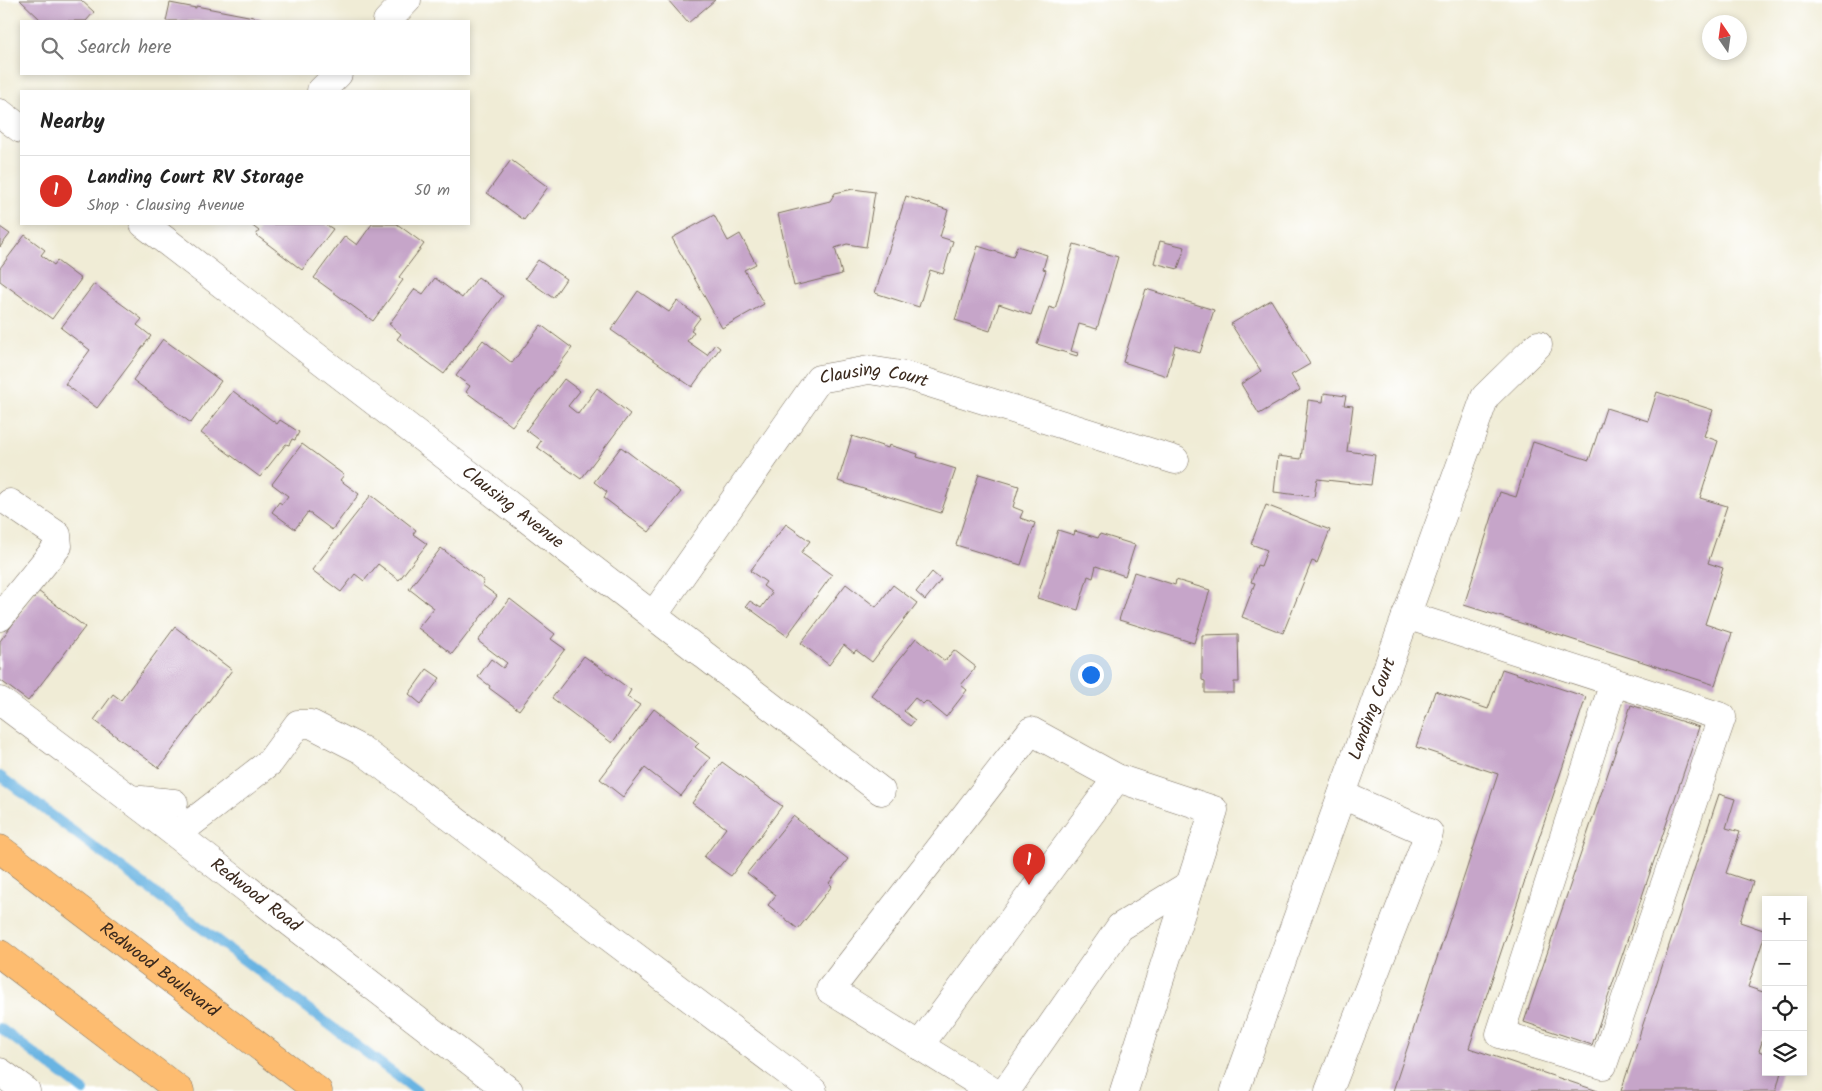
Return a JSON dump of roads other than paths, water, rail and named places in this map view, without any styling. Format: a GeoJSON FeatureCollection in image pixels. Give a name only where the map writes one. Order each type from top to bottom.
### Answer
{"type":"FeatureCollection","features":[{"type":"Feature","properties":{"kind":"main road","name":"Redwood Boulevard"},"geometry":{"type":"LineString","coordinates":[[0,849],[318,1091]]}},
{"type":"Feature","properties":{"kind":"main road"},"geometry":{"type":"LineString","coordinates":[[0,954],[180,1091]]}},
{"type":"Feature","properties":{"kind":"street"},"geometry":{"type":"LineString","coordinates":[[388,20],[408,0]]}},
{"type":"Feature","properties":{"kind":"street"},"geometry":{"type":"LineString","coordinates":[[322,90],[337,75]]}},
{"type":"Feature","properties":{"kind":"street"},"geometry":{"type":"LineString","coordinates":[[0,102],[20,102]]}},
{"type":"Feature","properties":{"kind":"street"},"geometry":{"type":"LineString","coordinates":[[0,113],[20,128]]}},
{"type":"Feature","properties":{"kind":"street","name":"Clausing Avenue"},"geometry":{"type":"LineString","coordinates":[[145,225],[881,791]]}},
{"type":"Feature","properties":{"kind":"street","name":"Landing Court"},"geometry":{"type":"LineString","coordinates":[[1235,1091],[1485,397],[1538,344]]}},
{"type":"Feature","properties":{"kind":"street","name":"Clausing Court"},"geometry":{"type":"LineString","coordinates":[[653,616],[820,379],[869,370],[907,376],[1175,460]]}},
{"type":"Feature","properties":{"kind":"street"},"geometry":{"type":"LineString","coordinates":[[0,617],[58,546],[57,535],[10,503]]}},
{"type":"Feature","properties":{"kind":"street"},"geometry":{"type":"LineString","coordinates":[[1406,615],[1614,682],[1722,717],[1603,1065],[1500,1034],[1614,682]]}},
{"type":"Feature","properties":{"kind":"street"},"geometry":{"type":"LineString","coordinates":[[10,709],[62,725]]}},
{"type":"Feature","properties":{"kind":"street","name":"Redwood Road"},"geometry":{"type":"LineString","coordinates":[[10,709],[177,834],[509,1091]]}},
{"type":"Feature","properties":{"kind":"street"},"geometry":{"type":"LineString","coordinates":[[177,834],[270,762],[298,724],[311,724],[362,750],[813,1091]]}},
{"type":"Feature","properties":{"kind":"street"},"geometry":{"type":"LineString","coordinates":[[992,1091],[830,990],[1031,731],[1117,778],[1214,810],[1124,1091]]}},
{"type":"Feature","properties":{"kind":"street"},"geometry":{"type":"LineString","coordinates":[[919,1046],[1117,778]]}},
{"type":"Feature","properties":{"kind":"street"},"geometry":{"type":"LineString","coordinates":[[1330,1091],[1429,833],[1342,795]]}},
{"type":"Feature","properties":{"kind":"street"},"geometry":{"type":"LineString","coordinates":[[130,799],[174,803]]}},
{"type":"Feature","properties":{"kind":"street"},"geometry":{"type":"LineString","coordinates":[[1006,1091],[1120,928],[1189,886]]}},
{"type":"Feature","properties":{"kind":"street"},"geometry":{"type":"LineString","coordinates":[[0,1072],[26,1091]]}},
{"type":"Feature","properties":{"kind":"waterway"},"geometry":{"type":"LineString","coordinates":[[0,776],[417,1091]]}},
{"type":"Feature","properties":{"kind":"waterway"},"geometry":{"type":"LineString","coordinates":[[0,1028],[84,1091]]}},
{"type":"Feature","properties":{"kind":"place","name":"Landing Court RV Storage"},"geometry":{"type":"Point","coordinates":[1029,885]}}]}
